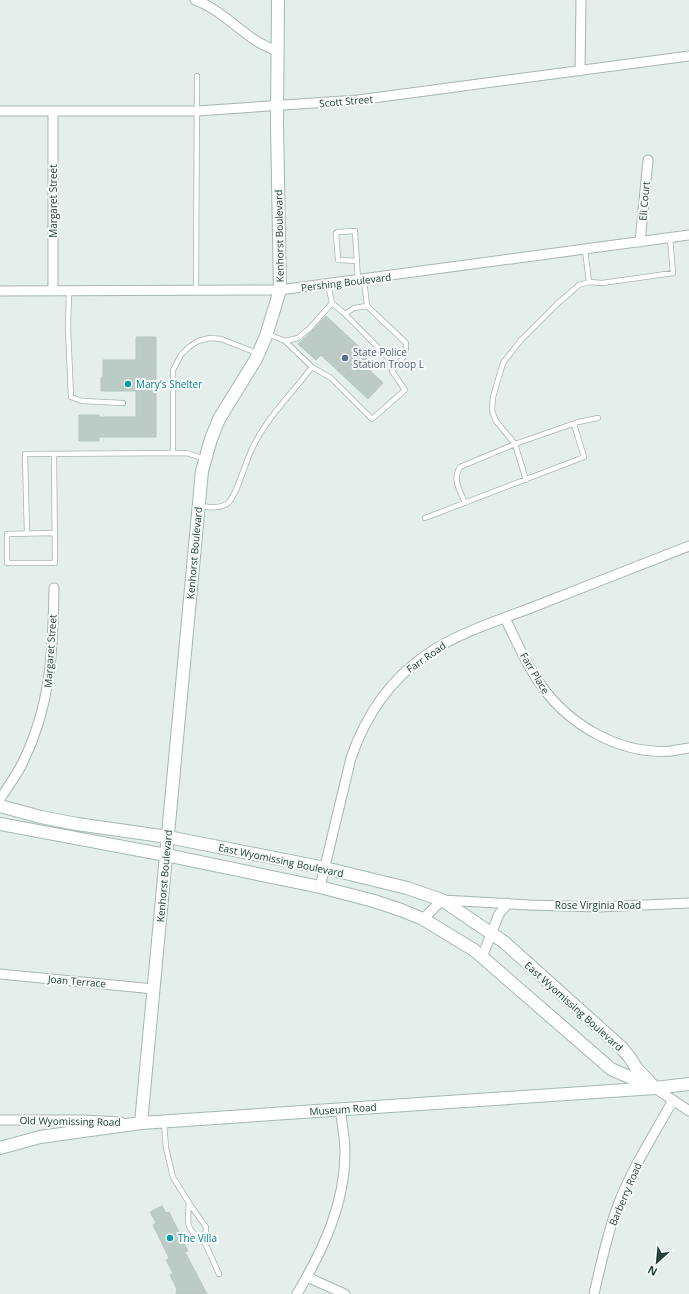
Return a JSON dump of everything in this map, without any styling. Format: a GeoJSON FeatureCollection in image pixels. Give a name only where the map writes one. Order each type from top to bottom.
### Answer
{"type":"FeatureCollection","features":[{"type":"Feature","properties":{"kind":"street"},"geometry":{"type":"LineString","coordinates":[[195,0],[204,3],[222,14],[257,42],[278,52]]}},
{"type":"Feature","properties":{"kind":"street","name":"Kenhorst Boulevard"},"geometry":{"type":"LineString","coordinates":[[141,1122],[202,471],[211,439],[219,419],[247,377],[259,354],[280,290],[277,106],[278,0]]}},
{"type":"Feature","properties":{"kind":"street"},"geometry":{"type":"LineString","coordinates":[[580,71],[581,0]]}},
{"type":"Feature","properties":{"kind":"street","name":"Scott Street"},"geometry":{"type":"LineString","coordinates":[[0,111],[197,111],[358,100],[689,56]]}},
{"type":"Feature","properties":{"kind":"street","name":"Margaret Street"},"geometry":{"type":"LineString","coordinates":[[53,111],[53,291]]}},
{"type":"Feature","properties":{"kind":"street","name":"Eli Court"},"geometry":{"type":"LineString","coordinates":[[640,242],[648,160]]}},
{"type":"Feature","properties":{"kind":"street","name":"Pershing Boulevard"},"geometry":{"type":"LineString","coordinates":[[0,291],[280,290],[689,235]]}},
{"type":"Feature","properties":{"kind":"street","name":"Farr Road"},"geometry":{"type":"LineString","coordinates":[[320,887],[351,758],[360,734],[371,714],[383,696],[398,678],[426,655],[445,643],[689,546]]}},
{"type":"Feature","properties":{"kind":"street","name":"Margaret Street"},"geometry":{"type":"LineString","coordinates":[[0,800],[20,766],[38,726],[44,706],[51,666],[54,588]]}},
{"type":"Feature","properties":{"kind":"street","name":"Farr Place"},"geometry":{"type":"LineString","coordinates":[[505,618],[540,684],[562,710],[575,720],[601,736],[632,747],[663,751],[689,748]]}},
{"type":"Feature","properties":{"kind":"street","name":"East Wyomissing Boulevard"},"geometry":{"type":"LineString","coordinates":[[0,806],[41,817],[77,824],[168,837],[325,868],[407,888],[442,900],[504,942],[528,963],[621,1047],[637,1069],[655,1088]]}},
{"type":"Feature","properties":{"kind":"street","name":"East Wyomissing Boulevard"},"geometry":{"type":"LineString","coordinates":[[0,824],[166,855],[320,887],[374,901],[423,919],[452,936],[482,957],[611,1068],[629,1078],[655,1088]]}},
{"type":"Feature","properties":{"kind":"street"},"geometry":{"type":"LineString","coordinates":[[423,919],[442,900]]}},
{"type":"Feature","properties":{"kind":"street","name":"Rose Virginia Road"},"geometry":{"type":"LineString","coordinates":[[442,900],[605,907],[689,903]]}},
{"type":"Feature","properties":{"kind":"street"},"geometry":{"type":"LineString","coordinates":[[482,957],[499,914],[508,904]]}},
{"type":"Feature","properties":{"kind":"street","name":"Joan Terrace"},"geometry":{"type":"LineString","coordinates":[[0,974],[154,988]]}},
{"type":"Feature","properties":{"kind":"street","name":"Museum Road"},"geometry":{"type":"LineString","coordinates":[[0,1148],[40,1137],[141,1122],[655,1088],[689,1084]]}},
{"type":"Feature","properties":{"kind":"street"},"geometry":{"type":"LineString","coordinates":[[655,1088],[689,1111]]}},
{"type":"Feature","properties":{"kind":"street","name":"Barberry Road"},"geometry":{"type":"LineString","coordinates":[[594,1294],[604,1251],[618,1205],[636,1164],[673,1100]]}},
{"type":"Feature","properties":{"kind":"street"},"geometry":{"type":"LineString","coordinates":[[297,1294],[327,1237],[334,1217],[341,1188],[345,1151],[340,1109]]}},
{"type":"Feature","properties":{"kind":"street","name":"Old Wyomissing Road"},"geometry":{"type":"LineString","coordinates":[[0,1120],[141,1122]]}},
{"type":"Feature","properties":{"kind":"street"},"geometry":{"type":"LineString","coordinates":[[307,1277],[345,1294]]}},
{"type":"Feature","properties":{"kind":"lane"},"geometry":{"type":"LineString","coordinates":[[196,76],[196,290]]}},
{"type":"Feature","properties":{"kind":"lane"},"geometry":{"type":"LineString","coordinates":[[267,333],[285,341],[312,368],[331,378],[372,419],[405,390],[392,371],[403,359],[406,352],[406,343],[367,306],[357,261],[355,231],[336,233],[339,261],[357,261]]}},
{"type":"Feature","properties":{"kind":"lane"},"geometry":{"type":"LineString","coordinates":[[526,480],[515,444],[496,421],[492,411],[492,397],[503,362],[521,340],[557,304],[579,285],[589,282],[602,283],[673,273],[670,238]]}},
{"type":"Feature","properties":{"kind":"lane"},"geometry":{"type":"LineString","coordinates":[[585,250],[589,282]]}},
{"type":"Feature","properties":{"kind":"lane"},"geometry":{"type":"LineString","coordinates":[[328,284],[332,302],[396,366]]}},
{"type":"Feature","properties":{"kind":"lane"},"geometry":{"type":"LineString","coordinates":[[69,291],[68,328],[71,397],[82,401],[123,403]]}},
{"type":"Feature","properties":{"kind":"lane"},"geometry":{"type":"LineString","coordinates":[[285,341],[298,338],[310,328],[332,302]]}},
{"type":"Feature","properties":{"kind":"lane"},"geometry":{"type":"LineString","coordinates":[[345,314],[354,308],[367,306]]}},
{"type":"Feature","properties":{"kind":"lane"},"geometry":{"type":"LineString","coordinates":[[173,453],[173,370],[181,355],[198,341],[210,338],[221,339],[259,354]]}},
{"type":"Feature","properties":{"kind":"lane"},"geometry":{"type":"LineString","coordinates":[[198,506],[217,508],[228,504],[237,487],[252,448],[265,424],[312,368]]}},
{"type":"Feature","properties":{"kind":"lane"},"geometry":{"type":"LineString","coordinates":[[465,503],[456,480],[456,473],[460,467],[515,444],[574,424],[598,418]]}},
{"type":"Feature","properties":{"kind":"lane"},"geometry":{"type":"LineString","coordinates":[[425,518],[584,457],[574,424]]}},
{"type":"Feature","properties":{"kind":"lane"},"geometry":{"type":"LineString","coordinates":[[27,534],[25,454],[187,453],[205,459]]}},
{"type":"Feature","properties":{"kind":"lane"},"geometry":{"type":"LineString","coordinates":[[54,454],[55,563],[7,564],[7,534],[54,533]]}},
{"type":"Feature","properties":{"kind":"lane"},"geometry":{"type":"LineString","coordinates":[[164,1121],[166,1148],[173,1177],[206,1227],[205,1243],[219,1274]]}},
{"type":"Feature","properties":{"kind":"lane"},"geometry":{"type":"LineString","coordinates":[[189,1203],[187,1222],[192,1233],[205,1243]]}},
{"type":"Feature","properties":{"kind":"building","name":"State Police Station Troop L"},"geometry":{"type":"Polygon","coordinates":[[[326,316],[369,356],[362,363],[383,383],[368,399],[321,355],[316,360],[298,344],[326,316]]]}},
{"type":"Feature","properties":{"kind":"building","name":"Mary's Shelter"},"geometry":{"type":"Polygon","coordinates":[[[136,337],[156,337],[156,437],[99,437],[99,441],[79,441],[79,415],[99,415],[99,417],[136,417],[136,391],[101,391],[101,377],[103,377],[103,360],[136,360],[136,337]]]}},
{"type":"Feature","properties":{"kind":"building","name":"The Villa"},"geometry":{"type":"Polygon","coordinates":[[[162,1206],[166,1213],[169,1212],[188,1251],[185,1252],[207,1294],[176,1294],[177,1289],[170,1275],[173,1273],[166,1260],[169,1258],[153,1225],[156,1223],[150,1212],[162,1206]]]}},
{"type":"Feature","properties":{"kind":"place","name":"State Police Station Troop L"},"geometry":{"type":"Point","coordinates":[345,358]}},
{"type":"Feature","properties":{"kind":"place","name":"Mary's Shelter"},"geometry":{"type":"Point","coordinates":[128,384]}},
{"type":"Feature","properties":{"kind":"place","name":"The Villa"},"geometry":{"type":"Point","coordinates":[170,1238]}}]}
